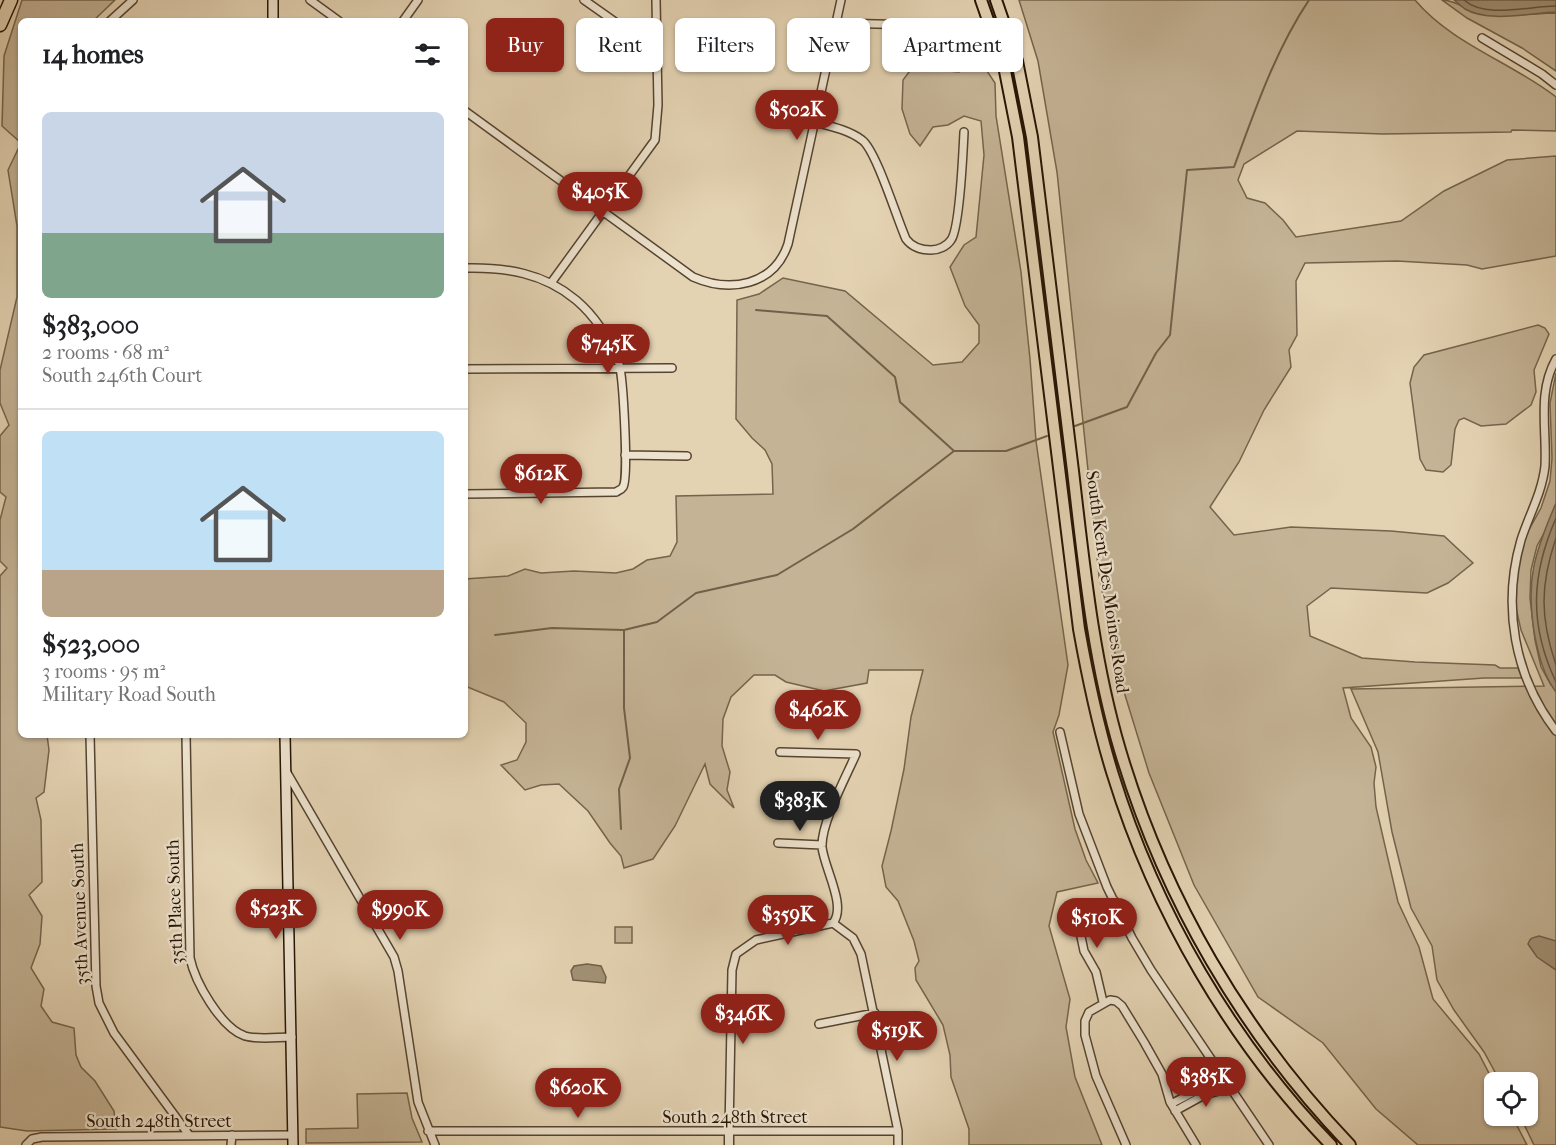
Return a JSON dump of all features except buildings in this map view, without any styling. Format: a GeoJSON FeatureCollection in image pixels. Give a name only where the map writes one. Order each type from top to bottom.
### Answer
{"type":"FeatureCollection","features":[{"type":"Feature","properties":{"kind":"highway"},"geometry":{"type":"LineString","coordinates":[[0,25],[11,0]]}},
{"type":"Feature","properties":{"kind":"highway","name":"South Kent Des Moines Road"},"geometry":{"type":"LineString","coordinates":[[981,0],[1004,66],[1018,137],[1079,629],[1089,683],[1111,768],[1143,855],[1164,903],[1191,955],[1251,1049],[1331,1145]]}},
{"type":"Feature","properties":{"kind":"highway","name":"South Kent Des Moines Road"},"geometry":{"type":"LineString","coordinates":[[996,0],[1017,61],[1032,137],[1089,604],[1103,683],[1122,757],[1141,813],[1162,864],[1218,974],[1289,1076],[1350,1145]]}},
{"type":"Feature","properties":{"kind":"main road"},"geometry":{"type":"LineString","coordinates":[[273,0],[273,18]]}},
{"type":"Feature","properties":{"kind":"main road"},"geometry":{"type":"LineString","coordinates":[[285,738],[293,1140]]}},
{"type":"Feature","properties":{"kind":"street"},"geometry":{"type":"LineString","coordinates":[[114,18],[133,0]]}},
{"type":"Feature","properties":{"kind":"street"},"geometry":{"type":"LineString","coordinates":[[310,0],[335,18]]}},
{"type":"Feature","properties":{"kind":"street"},"geometry":{"type":"LineString","coordinates":[[405,18],[418,0]]}},
{"type":"Feature","properties":{"kind":"street"},"geometry":{"type":"LineString","coordinates":[[584,0],[610,18]]}},
{"type":"Feature","properties":{"kind":"street"},"geometry":{"type":"LineString","coordinates":[[656,0],[656,18]]}},
{"type":"Feature","properties":{"kind":"street"},"geometry":{"type":"LineString","coordinates":[[837,18],[841,0]]}},
{"type":"Feature","properties":{"kind":"street"},"geometry":{"type":"LineString","coordinates":[[1482,38],[1556,85]]}},
{"type":"Feature","properties":{"kind":"street"},"geometry":{"type":"LineString","coordinates":[[551,284],[655,140],[658,105],[656,72]]}},
{"type":"Feature","properties":{"kind":"street"},"geometry":{"type":"LineString","coordinates":[[468,115],[604,210],[693,277],[706,283],[721,285],[750,283],[766,276],[785,253],[825,72]]}},
{"type":"Feature","properties":{"kind":"street"},"geometry":{"type":"LineString","coordinates":[[814,122],[843,130],[864,141],[874,159],[906,239],[921,249],[929,250],[941,248],[953,238],[957,222],[964,132]]}},
{"type":"Feature","properties":{"kind":"street"},"geometry":{"type":"LineString","coordinates":[[468,268],[490,267],[526,273],[566,292],[589,313],[611,345],[620,368],[625,455],[624,485],[616,492],[468,494]]}},
{"type":"Feature","properties":{"kind":"street"},"geometry":{"type":"LineString","coordinates":[[1556,359],[1550,371],[1544,398],[1545,466],[1542,487],[1520,544],[1511,604],[1515,638],[1525,674],[1541,710],[1556,731]]}},
{"type":"Feature","properties":{"kind":"street"},"geometry":{"type":"LineString","coordinates":[[468,369],[672,368]]}},
{"type":"Feature","properties":{"kind":"street"},"geometry":{"type":"LineString","coordinates":[[625,455],[687,456]]}},
{"type":"Feature","properties":{"kind":"street"},"geometry":{"type":"LineString","coordinates":[[1060,732],[1079,814],[1114,900],[1142,954],[1269,1145]]}},
{"type":"Feature","properties":{"kind":"street","name":"35th Avenue South"},"geometry":{"type":"LineString","coordinates":[[90,738],[96,986],[99,1003],[114,1033],[189,1135]]}},
{"type":"Feature","properties":{"kind":"street","name":"35th Place South"},"geometry":{"type":"LineString","coordinates":[[186,738],[190,958],[193,972],[198,984],[215,1008],[237,1032],[251,1037],[292,1037]]}},
{"type":"Feature","properties":{"kind":"street"},"geometry":{"type":"LineString","coordinates":[[729,1145],[732,969],[736,954],[756,940],[833,923],[837,918],[838,904],[822,845],[831,812],[856,754],[780,752]]}},
{"type":"Feature","properties":{"kind":"street"},"geometry":{"type":"LineString","coordinates":[[286,770],[394,957],[418,1102],[435,1145]]}},
{"type":"Feature","properties":{"kind":"street"},"geometry":{"type":"LineString","coordinates":[[778,843],[822,845]]}},
{"type":"Feature","properties":{"kind":"street"},"geometry":{"type":"LineString","coordinates":[[1103,1002],[1096,972],[1084,951],[1079,927],[1089,907],[1114,900]]}},
{"type":"Feature","properties":{"kind":"street"},"geometry":{"type":"LineString","coordinates":[[833,923],[853,938],[858,945],[875,1013],[898,1131],[898,1145]]}},
{"type":"Feature","properties":{"kind":"street"},"geometry":{"type":"LineString","coordinates":[[1126,1145],[1096,1076],[1085,1028],[1087,1016],[1091,1010],[1103,1002],[1114,1000],[1126,1011],[1158,1066],[1173,1108],[1196,1145]]}},
{"type":"Feature","properties":{"kind":"street"},"geometry":{"type":"LineString","coordinates":[[819,1024],[875,1013]]}},
{"type":"Feature","properties":{"kind":"street"},"geometry":{"type":"LineString","coordinates":[[1173,1108],[1194,1092],[1228,1085]]}},
{"type":"Feature","properties":{"kind":"street","name":"South 248th Street"},"geometry":{"type":"LineString","coordinates":[[428,1131],[898,1131]]}},
{"type":"Feature","properties":{"kind":"street"},"geometry":{"type":"LineString","coordinates":[[231,1145],[232,1135]]}},
{"type":"Feature","properties":{"kind":"street","name":"South 248th Street"},"geometry":{"type":"LineString","coordinates":[[27,1144],[42,1137],[232,1135],[293,1140]]}},
{"type":"Feature","properties":{"kind":"shaded area"},"geometry":{"type":"Polygon","coordinates":[[[22,0],[115,0],[96,18],[18,18],[18,140],[2,126],[4,56],[22,0]]]}},
{"type":"Feature","properties":{"kind":"shaded area"},"geometry":{"type":"Polygon","coordinates":[[[1019,0],[1415,0],[1446,29],[1556,97],[1556,131],[1383,134],[1297,131],[1244,164],[1238,180],[1247,198],[1265,203],[1283,220],[1296,237],[1401,221],[1444,191],[1507,160],[1556,156],[1556,256],[1482,269],[1467,265],[1397,261],[1305,263],[1296,281],[1297,335],[1289,350],[1291,367],[1264,410],[1239,462],[1210,507],[1234,535],[1291,527],[1391,531],[1444,536],[1473,563],[1448,583],[1427,593],[1331,588],[1307,606],[1310,636],[1362,658],[1518,668],[1522,678],[1484,678],[1343,688],[1351,718],[1371,747],[1376,767],[1374,783],[1376,807],[1398,902],[1419,947],[1433,999],[1479,1054],[1488,1072],[1484,1072],[1484,1126],[1517,1126],[1527,1145],[1418,1145],[1376,1109],[1323,1043],[1258,997],[1194,885],[1149,773],[1121,682],[1099,576],[1057,172],[1038,61],[1019,0]]]}},
{"type":"Feature","properties":{"kind":"shaded area"},"geometry":{"type":"Polygon","coordinates":[[[1442,0],[1476,13],[1488,15],[1556,13],[1556,71],[1522,48],[1467,18],[1442,0]]]}},
{"type":"Feature","properties":{"kind":"shaded area"},"geometry":{"type":"Polygon","coordinates":[[[909,72],[988,72],[995,83],[996,116],[1021,272],[1036,441],[1068,665],[1059,715],[1053,732],[1075,829],[1086,860],[1098,883],[1057,892],[1049,926],[1070,999],[1066,1027],[1075,1077],[1102,1145],[969,1145],[969,1129],[951,1077],[950,1055],[943,1025],[916,980],[915,968],[919,961],[914,941],[898,901],[886,887],[882,866],[904,769],[911,717],[923,670],[869,670],[867,683],[824,691],[786,682],[775,675],[754,675],[731,697],[723,719],[722,746],[730,772],[727,790],[734,808],[710,784],[705,764],[675,826],[653,859],[624,868],[621,856],[588,811],[559,784],[541,785],[525,790],[501,765],[517,760],[526,742],[526,723],[504,702],[468,687],[468,579],[508,576],[525,569],[541,573],[574,571],[616,573],[633,569],[647,560],[670,556],[677,542],[676,496],[773,494],[772,464],[765,450],[736,419],[737,300],[759,294],[783,278],[845,291],[933,365],[962,362],[979,343],[979,325],[965,306],[950,267],[964,245],[976,237],[984,155],[981,121],[964,116],[948,125],[933,127],[920,146],[910,134],[902,109],[903,80],[909,72]]]}},
{"type":"Feature","properties":{"kind":"shaded area"},"geometry":{"type":"Polygon","coordinates":[[[18,149],[18,738],[47,738],[49,750],[44,792],[36,798],[41,820],[42,882],[29,895],[42,916],[40,944],[31,968],[44,989],[41,1006],[52,1022],[74,1028],[76,1055],[81,1067],[95,1081],[114,1111],[116,1129],[27,1131],[0,1127],[0,576],[7,568],[0,561],[0,520],[6,497],[0,492],[0,436],[9,425],[0,403],[0,370],[17,297],[17,226],[8,170],[18,149]]]}},
{"type":"Feature","properties":{"kind":"shaded area"},"geometry":{"type":"Polygon","coordinates":[[[1538,325],[1545,328],[1549,334],[1534,370],[1536,392],[1531,405],[1506,424],[1481,426],[1464,418],[1459,420],[1455,429],[1451,465],[1443,472],[1426,470],[1420,459],[1410,383],[1414,367],[1424,355],[1538,325]]]}},
{"type":"Feature","properties":{"kind":"shaded area"},"geometry":{"type":"Polygon","coordinates":[[[1556,373],[1556,511],[1537,546],[1531,570],[1530,598],[1541,667],[1551,685],[1556,685],[1556,1145],[1534,1145],[1525,1126],[1538,1126],[1538,1072],[1495,1072],[1437,980],[1432,946],[1411,908],[1392,832],[1378,752],[1351,689],[1544,686],[1521,630],[1513,595],[1516,553],[1541,508],[1550,481],[1552,458],[1550,403],[1556,373]]]}},
{"type":"Feature","properties":{"kind":"shaded area"},"geometry":{"type":"Polygon","coordinates":[[[615,927],[632,927],[632,943],[615,943],[615,927]]]}},
{"type":"Feature","properties":{"kind":"shaded area"},"geometry":{"type":"Polygon","coordinates":[[[407,1093],[412,1118],[422,1142],[306,1143],[306,1129],[358,1128],[357,1094],[407,1093]]]}},
{"type":"Feature","properties":{"kind":"water"},"geometry":{"type":"Polygon","coordinates":[[[1454,0],[1556,0],[1556,12],[1486,16],[1465,9],[1454,0]]]}},
{"type":"Feature","properties":{"kind":"water"},"geometry":{"type":"Polygon","coordinates":[[[1556,503],[1556,692],[1545,673],[1538,652],[1532,617],[1531,583],[1537,553],[1556,503]]]}},
{"type":"Feature","properties":{"kind":"water"},"geometry":{"type":"Polygon","coordinates":[[[1539,936],[1556,941],[1556,970],[1537,957],[1528,944],[1531,939],[1539,936]]]}},
{"type":"Feature","properties":{"kind":"water"},"geometry":{"type":"Polygon","coordinates":[[[587,964],[601,966],[606,977],[605,983],[573,980],[571,971],[574,966],[587,964]]]}},
{"type":"Feature","properties":{"kind":"waterway"},"geometry":{"type":"LineString","coordinates":[[1075,426],[1127,407],[1156,353],[1170,335],[1187,170],[1234,167],[1276,60],[1309,0]]}},
{"type":"Feature","properties":{"kind":"waterway"},"geometry":{"type":"LineString","coordinates":[[756,310],[827,316],[895,377],[900,402],[954,451]]}},
{"type":"Feature","properties":{"kind":"waterway"},"geometry":{"type":"LineString","coordinates":[[495,635],[552,628],[624,630],[657,622],[696,593],[777,575],[853,529],[954,451],[1006,451],[1047,436]]}},
{"type":"Feature","properties":{"kind":"waterway"},"geometry":{"type":"LineString","coordinates":[[621,829],[619,789],[630,758],[624,708],[624,630]]}}]}
